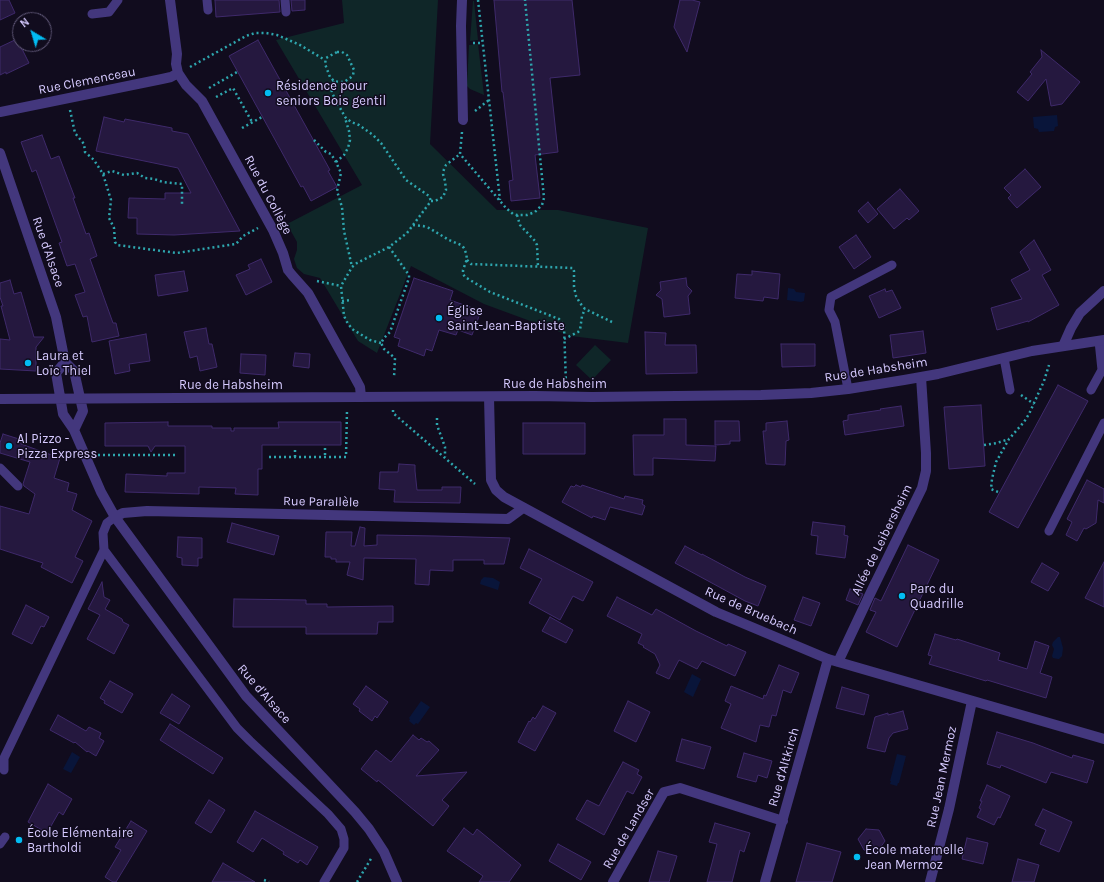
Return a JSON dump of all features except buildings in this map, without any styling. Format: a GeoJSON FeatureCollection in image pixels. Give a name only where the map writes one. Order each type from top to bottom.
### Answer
{"type":"FeatureCollection","features":[{"type":"Feature","properties":{"kind":"street"},"geometry":{"type":"LineString","coordinates":[[170,0],[178,73]]}},
{"type":"Feature","properties":{"kind":"street"},"geometry":{"type":"LineString","coordinates":[[462,0],[461,26],[463,120]]}},
{"type":"Feature","properties":{"kind":"street","name":"Rue Clemenceau"},"geometry":{"type":"LineString","coordinates":[[0,112],[162,79],[171,77],[178,73]]}},
{"type":"Feature","properties":{"kind":"street","name":"Rue du Collège"},"geometry":{"type":"LineString","coordinates":[[178,73],[186,85],[202,101],[273,230],[283,253],[288,270],[308,293],[360,387],[361,397]]}},
{"type":"Feature","properties":{"kind":"street","name":"Rue d'Alsace"},"geometry":{"type":"LineString","coordinates":[[0,153],[56,317],[65,362],[74,371],[83,411],[74,430]]}},
{"type":"Feature","properties":{"kind":"street"},"geometry":{"type":"LineString","coordinates":[[1063,346],[1080,313],[1104,291]]}},
{"type":"Feature","properties":{"kind":"street","name":"Rue de Habsheim"},"geometry":{"type":"LineString","coordinates":[[0,399],[489,396],[592,397],[811,393],[848,389],[921,377],[1032,350],[1102,341]]}},
{"type":"Feature","properties":{"kind":"street","name":"Rue d'Alsace"},"geometry":{"type":"LineString","coordinates":[[65,362],[56,373],[63,414],[74,430],[101,492],[115,517],[246,696],[355,812],[369,829],[384,852],[398,882]]}},
{"type":"Feature","properties":{"kind":"street","name":"Allée de Leibersheim"},"geometry":{"type":"LineString","coordinates":[[838,662],[922,488],[926,471],[926,452],[921,377]]}},
{"type":"Feature","properties":{"kind":"street","name":"Rue de Bruebach"},"geometry":{"type":"LineString","coordinates":[[489,396],[491,480],[496,490],[504,497],[716,612],[828,659],[1104,739]]}},
{"type":"Feature","properties":{"kind":"street","name":"Rue Parallèle"},"geometry":{"type":"LineString","coordinates":[[115,517],[123,513],[147,511],[508,519],[524,508]]}},
{"type":"Feature","properties":{"kind":"street","name":"Rue d'Altkirch"},"geometry":{"type":"LineString","coordinates":[[765,882],[828,659]]}},
{"type":"Feature","properties":{"kind":"street","name":"Rue Jean Mermoz"},"geometry":{"type":"LineString","coordinates":[[930,882],[949,809],[972,701]]}},
{"type":"Feature","properties":{"kind":"street","name":"Rue de Landser"},"geometry":{"type":"LineString","coordinates":[[613,882],[664,792],[680,788],[783,821]]}},
{"type":"Feature","properties":{"kind":"lane"},"geometry":{"type":"LineString","coordinates":[[92,14],[109,12],[118,0]]}},
{"type":"Feature","properties":{"kind":"lane"},"geometry":{"type":"LineString","coordinates":[[207,0],[208,10]]}},
{"type":"Feature","properties":{"kind":"lane"},"geometry":{"type":"LineString","coordinates":[[285,0],[286,12]]}},
{"type":"Feature","properties":{"kind":"lane"},"geometry":{"type":"LineString","coordinates":[[848,389],[835,322],[829,310],[831,297],[892,265]]}},
{"type":"Feature","properties":{"kind":"lane"},"geometry":{"type":"LineString","coordinates":[[1091,390],[1102,370],[1102,341]]}},
{"type":"Feature","properties":{"kind":"lane"},"geometry":{"type":"LineString","coordinates":[[1004,358],[1010,390]]}},
{"type":"Feature","properties":{"kind":"lane"},"geometry":{"type":"LineString","coordinates":[[1049,531],[1104,423]]}},
{"type":"Feature","properties":{"kind":"lane"},"geometry":{"type":"LineString","coordinates":[[0,468],[18,486]]}},
{"type":"Feature","properties":{"kind":"lane"},"geometry":{"type":"LineString","coordinates":[[4,770],[4,758],[104,550],[103,533],[107,523],[115,517]]}},
{"type":"Feature","properties":{"kind":"lane"},"geometry":{"type":"LineString","coordinates":[[104,550],[237,728],[328,814],[340,830],[344,839],[344,848],[324,882]]}},
{"type":"Feature","properties":{"kind":"path"},"geometry":{"type":"LineString","coordinates":[[478,0],[500,201]]}},
{"type":"Feature","properties":{"kind":"path"},"geometry":{"type":"LineString","coordinates":[[463,120],[460,154],[506,208],[513,214],[527,215],[535,212],[542,205],[544,198],[524,0]]}},
{"type":"Feature","properties":{"kind":"path"},"geometry":{"type":"LineString","coordinates":[[205,59],[246,36],[261,33],[277,35],[300,45],[325,60]]}},
{"type":"Feature","properties":{"kind":"path"},"geometry":{"type":"LineString","coordinates":[[336,52],[342,52],[347,55],[354,70],[353,75],[344,82],[334,81],[330,77],[327,70],[325,60],[329,55],[336,52]]}},
{"type":"Feature","properties":{"kind":"path"},"geometry":{"type":"LineString","coordinates":[[209,88],[237,72]]}},
{"type":"Feature","properties":{"kind":"path"},"geometry":{"type":"LineString","coordinates":[[334,81],[332,92],[345,117],[350,140],[344,155],[336,162]]}},
{"type":"Feature","properties":{"kind":"path"},"geometry":{"type":"LineString","coordinates":[[216,97],[234,88],[252,122]]}},
{"type":"Feature","properties":{"kind":"path"},"geometry":{"type":"LineString","coordinates":[[70,109],[75,133],[84,144],[85,152],[94,160],[103,174],[111,200],[108,218],[114,228],[115,242],[117,245],[177,254],[236,244],[243,236],[258,228]]}},
{"type":"Feature","properties":{"kind":"path"},"geometry":{"type":"LineString","coordinates":[[242,128],[262,117]]}},
{"type":"Feature","properties":{"kind":"path"},"geometry":{"type":"LineString","coordinates":[[345,117],[373,135],[381,143],[406,180],[429,196],[431,201]]}},
{"type":"Feature","properties":{"kind":"path"},"geometry":{"type":"LineString","coordinates":[[314,140],[326,152],[331,154],[341,173],[337,191],[342,207],[344,231],[352,267]]}},
{"type":"Feature","properties":{"kind":"path"},"geometry":{"type":"LineString","coordinates":[[394,378],[395,358],[384,349],[381,343],[370,340],[352,329],[347,322],[344,316],[341,286],[352,267],[401,239],[431,201],[435,201],[443,197],[446,190],[443,174],[444,169],[446,165],[460,154]]}},
{"type":"Feature","properties":{"kind":"path"},"geometry":{"type":"LineString","coordinates":[[103,174],[112,171],[124,175],[137,174],[145,178],[182,184],[182,204]]}},
{"type":"Feature","properties":{"kind":"path"},"geometry":{"type":"LineString","coordinates":[[517,215],[520,225],[537,245],[538,267]]}},
{"type":"Feature","properties":{"kind":"path"},"geometry":{"type":"LineString","coordinates":[[413,225],[429,228],[449,240],[461,245],[466,252],[467,259],[463,270],[465,277],[490,292],[559,319],[564,326],[566,385]]}},
{"type":"Feature","properties":{"kind":"path"},"geometry":{"type":"LineString","coordinates":[[381,343],[390,332],[409,278],[389,247]]}},
{"type":"Feature","properties":{"kind":"path"},"geometry":{"type":"LineString","coordinates":[[467,259],[471,264],[573,268],[574,287],[576,296],[580,303],[585,309],[612,322]]}},
{"type":"Feature","properties":{"kind":"path"},"geometry":{"type":"LineString","coordinates":[[317,281],[341,286]]}},
{"type":"Feature","properties":{"kind":"path"},"geometry":{"type":"LineString","coordinates":[[342,301],[351,300]]}},
{"type":"Feature","properties":{"kind":"path"},"geometry":{"type":"LineString","coordinates":[[564,339],[580,330],[582,316],[585,309]]}},
{"type":"Feature","properties":{"kind":"path"},"geometry":{"type":"LineString","coordinates":[[341,325],[347,322]]}},
{"type":"Feature","properties":{"kind":"path"},"geometry":{"type":"LineString","coordinates":[[998,492],[991,489],[996,462],[1009,438],[1024,422],[1029,414],[1044,381],[1049,365]]}},
{"type":"Feature","properties":{"kind":"path"},"geometry":{"type":"LineString","coordinates":[[269,457],[346,457],[347,410]]}},
{"type":"Feature","properties":{"kind":"path"},"geometry":{"type":"LineString","coordinates":[[393,410],[393,413],[475,484]]}},
{"type":"Feature","properties":{"kind":"path"},"geometry":{"type":"LineString","coordinates":[[437,418],[437,425],[445,447],[445,458]]}},
{"type":"Feature","properties":{"kind":"path"},"geometry":{"type":"LineString","coordinates":[[984,445],[997,443],[1009,438]]}},
{"type":"Feature","properties":{"kind":"path"},"geometry":{"type":"LineString","coordinates":[[295,448],[295,457]]}},
{"type":"Feature","properties":{"kind":"path"},"geometry":{"type":"LineString","coordinates":[[325,448],[325,457]]}},
{"type":"Feature","properties":{"kind":"path"},"geometry":{"type":"LineString","coordinates":[[96,455],[176,455]]}},
{"type":"Feature","properties":{"kind":"path"},"geometry":{"type":"LineString","coordinates":[[357,882],[373,856]]}},
{"type":"Feature","properties":{"kind":"path"},"geometry":{"type":"LineString","coordinates":[[264,880],[269,882]]}},
{"type":"Feature","properties":{"kind":"green space"},"geometry":{"type":"Polygon","coordinates":[[[342,0],[438,0],[430,144],[497,210],[558,210],[648,228],[628,343],[571,336],[484,304],[411,266],[377,353],[358,341],[320,278],[304,274],[297,268],[294,259],[297,250],[297,242],[287,224],[362,185],[276,40],[344,23],[342,0]]]}},
{"type":"Feature","properties":{"kind":"green space"},"geometry":{"type":"Polygon","coordinates":[[[473,1],[478,40],[470,41],[473,1]]]}},
{"type":"Feature","properties":{"kind":"green space"},"geometry":{"type":"Polygon","coordinates":[[[478,44],[484,95],[470,89],[467,86],[469,45],[478,44]]]}},
{"type":"Feature","properties":{"kind":"green space"},"geometry":{"type":"Polygon","coordinates":[[[595,345],[611,360],[592,380],[576,365],[595,345]]]}},
{"type":"Feature","properties":{"kind":"water"},"geometry":{"type":"Polygon","coordinates":[[[1057,115],[1058,126],[1055,127],[1054,131],[1039,132],[1038,129],[1034,128],[1033,117],[1057,115]]]}},
{"type":"Feature","properties":{"kind":"water"},"geometry":{"type":"Polygon","coordinates":[[[788,288],[794,289],[796,292],[805,293],[804,301],[787,300],[788,288]]]}},
{"type":"Feature","properties":{"kind":"water"},"geometry":{"type":"Polygon","coordinates":[[[484,577],[493,578],[500,582],[498,590],[480,584],[484,577]]]}},
{"type":"Feature","properties":{"kind":"water"},"geometry":{"type":"Polygon","coordinates":[[[1058,637],[1060,637],[1063,648],[1062,656],[1059,659],[1053,658],[1052,656],[1054,649],[1052,645],[1058,637]]]}},
{"type":"Feature","properties":{"kind":"water"},"geometry":{"type":"Polygon","coordinates":[[[692,674],[701,679],[693,697],[684,692],[692,674]]]}},
{"type":"Feature","properties":{"kind":"water"},"geometry":{"type":"Polygon","coordinates":[[[421,701],[430,707],[418,724],[416,723],[414,725],[409,721],[409,718],[421,701]]]}},
{"type":"Feature","properties":{"kind":"water"},"geometry":{"type":"Polygon","coordinates":[[[72,752],[80,757],[71,773],[63,769],[72,752]]]}},
{"type":"Feature","properties":{"kind":"water"},"geometry":{"type":"Polygon","coordinates":[[[897,754],[906,756],[897,786],[890,784],[890,781],[897,754]]]}},
{"type":"Feature","properties":{"kind":"place","name":"Résidence pour seniors Bois gentil"},"geometry":{"type":"Point","coordinates":[268,93]}},
{"type":"Feature","properties":{"kind":"place","name":"Église Saint-Jean-Baptiste"},"geometry":{"type":"Point","coordinates":[439,318]}},
{"type":"Feature","properties":{"kind":"place","name":"Laura et Loïc Thiel"},"geometry":{"type":"Point","coordinates":[28,363]}},
{"type":"Feature","properties":{"kind":"place","name":"Al Pizzo - Pizza Express"},"geometry":{"type":"Point","coordinates":[9,446]}},
{"type":"Feature","properties":{"kind":"place","name":"Parc du Quadrille"},"geometry":{"type":"Point","coordinates":[902,596]}},
{"type":"Feature","properties":{"kind":"place","name":"École Elémentaire Bartholdi"},"geometry":{"type":"Point","coordinates":[19,840]}},
{"type":"Feature","properties":{"kind":"place","name":"École maternelle Jean Mermoz"},"geometry":{"type":"Point","coordinates":[857,857]}}]}
